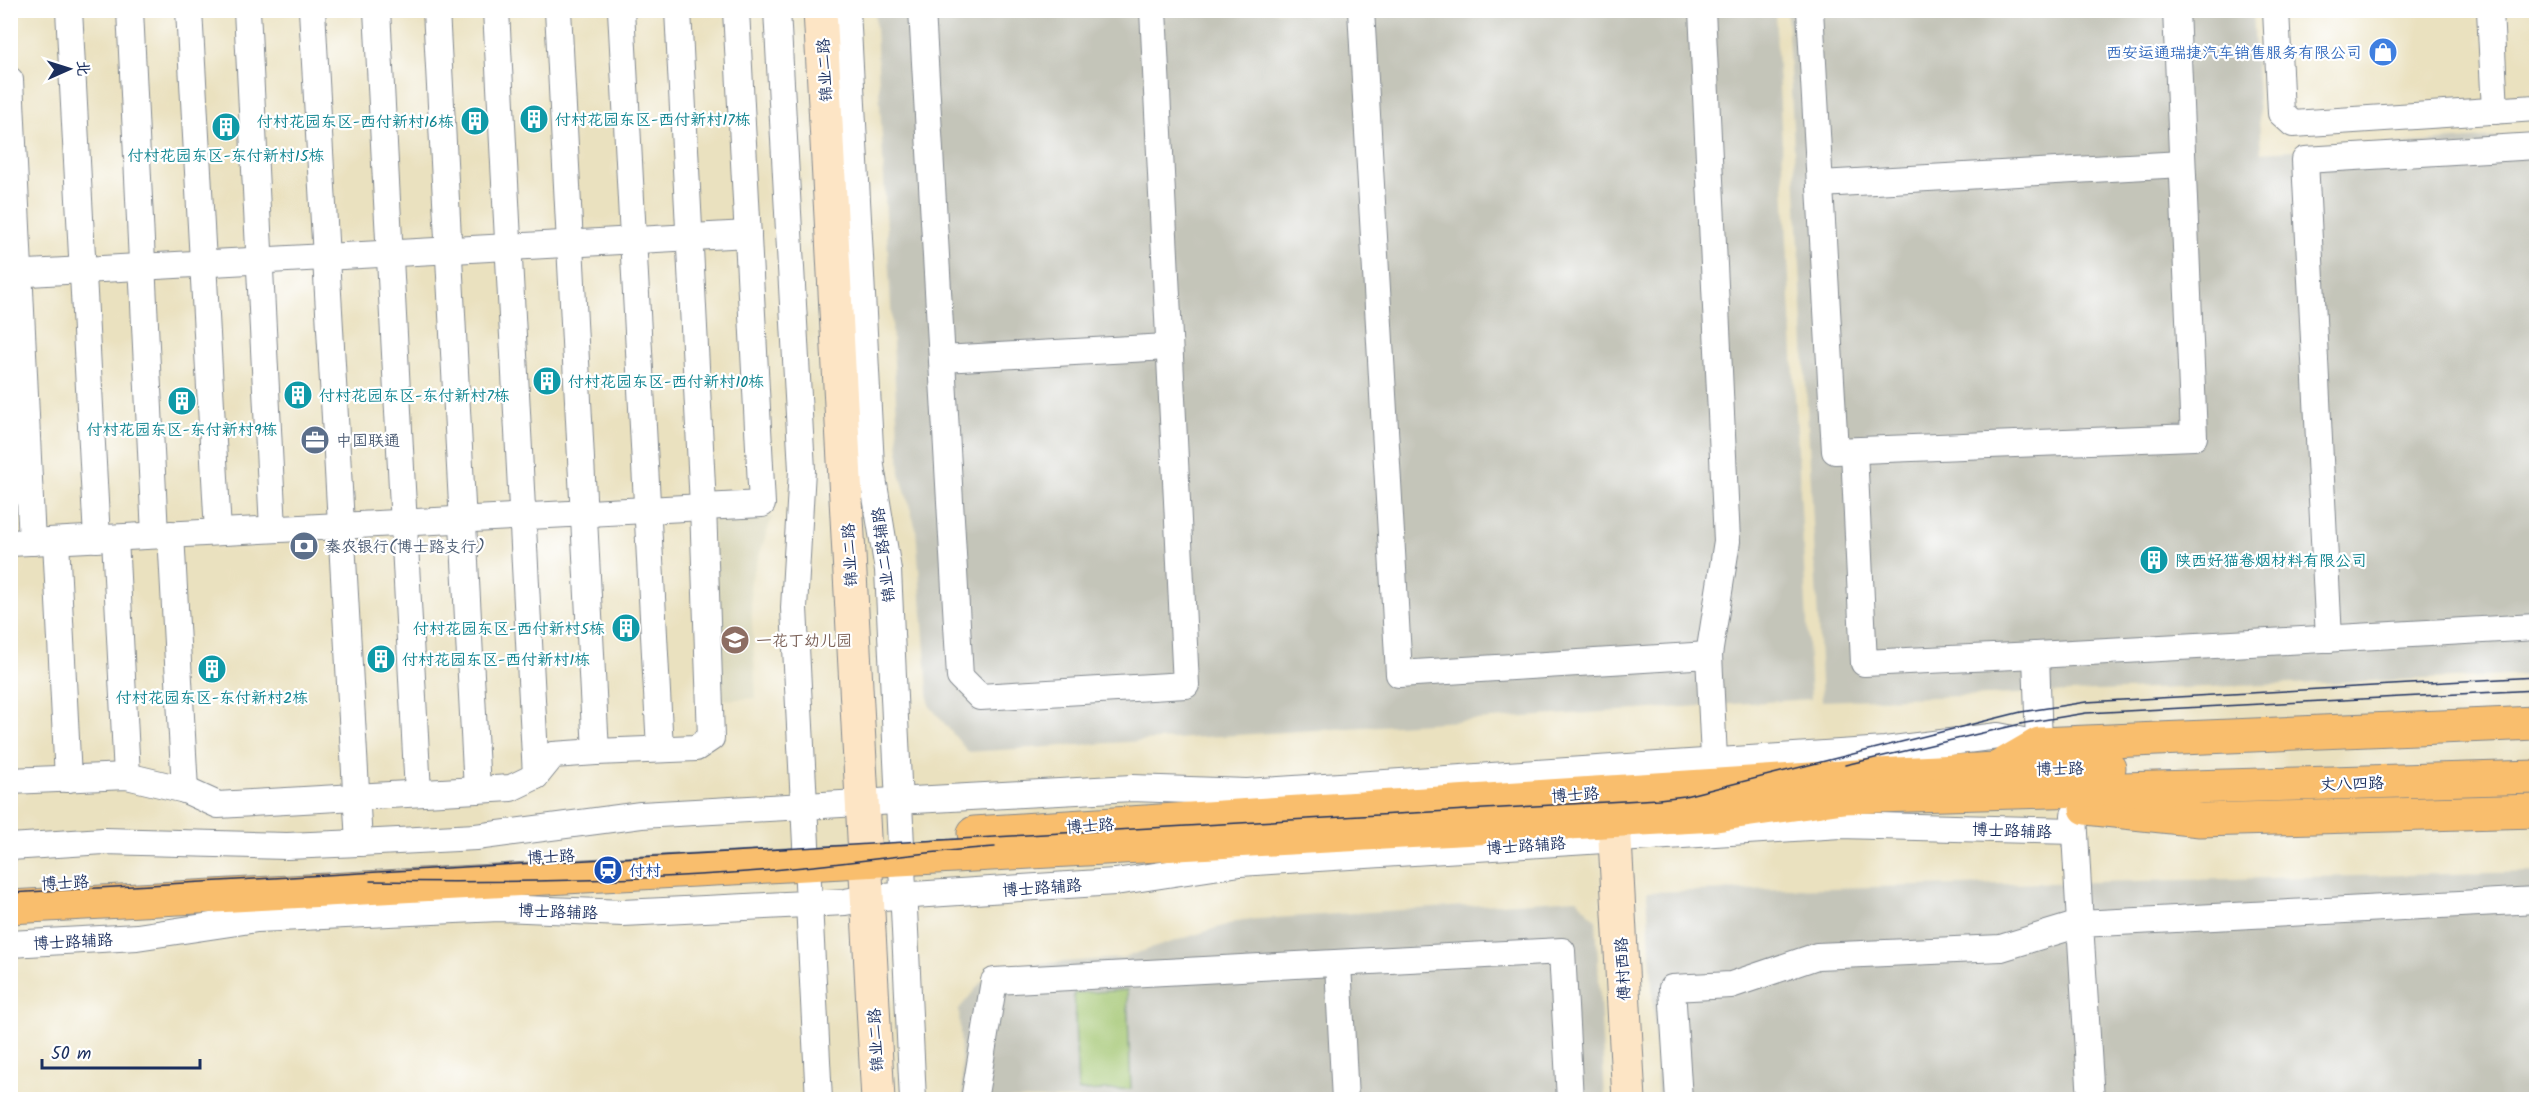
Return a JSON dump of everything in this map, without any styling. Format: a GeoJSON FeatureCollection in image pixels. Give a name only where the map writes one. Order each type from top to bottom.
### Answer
{"type":"FeatureCollection","features":[{"type":"Feature","properties":{"kind":"main road","name":"锦业二路"},"geometry":{"type":"LineString","coordinates":[[799,10],[854,852],[856,1100]]}},
{"type":"Feature","properties":{"kind":"main road","name":"锦业二路"},"geometry":{"type":"LineString","coordinates":[[820,10],[851,804]]}},
{"type":"Feature","properties":{"kind":"main road"},"geometry":{"type":"LineString","coordinates":[[2536,723],[2039,744],[2000,781],[2074,819],[2200,820],[2536,811]]}},
{"type":"Feature","properties":{"kind":"main road","name":"丈八四路"},"geometry":{"type":"LineString","coordinates":[[2169,778],[2536,755]]}},
{"type":"Feature","properties":{"kind":"main road","name":"博士路"},"geometry":{"type":"LineString","coordinates":[[902,849],[1714,774],[2000,781],[2169,778]]}},
{"type":"Feature","properties":{"kind":"main road","name":"丈八四路"},"geometry":{"type":"LineString","coordinates":[[2169,778],[2536,777]]}},
{"type":"Feature","properties":{"kind":"main road","name":"博士路"},"geometry":{"type":"LineString","coordinates":[[10,907],[902,849],[1716,815],[1843,797],[2000,781]]}},
{"type":"Feature","properties":{"kind":"main road","name":"傅村西路"},"geometry":{"type":"LineString","coordinates":[[1615,839],[1629,1100]]}},
{"type":"Feature","properties":{"kind":"main road","name":"博士路"},"geometry":{"type":"LineString","coordinates":[[10,885],[807,855]]}},
{"type":"Feature","properties":{"kind":"main road","name":"锦业二路"},"geometry":{"type":"LineString","coordinates":[[856,900],[878,1100]]}},
{"type":"Feature","properties":{"kind":"street"},"geometry":{"type":"LineString","coordinates":[[69,10],[83,270],[127,776]]}},
{"type":"Feature","properties":{"kind":"street"},"geometry":{"type":"LineString","coordinates":[[130,10],[143,266],[185,790]]}},
{"type":"Feature","properties":{"kind":"street"},"geometry":{"type":"LineString","coordinates":[[189,10],[218,532]]}},
{"type":"Feature","properties":{"kind":"street"},"geometry":{"type":"LineString","coordinates":[[247,10],[273,529]]}},
{"type":"Feature","properties":{"kind":"street"},"geometry":{"type":"LineString","coordinates":[[312,10],[359,843]]}},
{"type":"Feature","properties":{"kind":"street"},"geometry":{"type":"LineString","coordinates":[[376,10],[418,793]]}},
{"type":"Feature","properties":{"kind":"street"},"geometry":{"type":"LineString","coordinates":[[436,10],[477,790]]}},
{"type":"Feature","properties":{"kind":"street"},"geometry":{"type":"LineString","coordinates":[[496,10],[536,776]]}},
{"type":"Feature","properties":{"kind":"street"},"geometry":{"type":"LineString","coordinates":[[558,10],[596,752]]}},
{"type":"Feature","properties":{"kind":"street"},"geometry":{"type":"LineString","coordinates":[[621,10],[660,749]]}},
{"type":"Feature","properties":{"kind":"street"},"geometry":{"type":"LineString","coordinates":[[10,781],[127,776],[185,790],[218,805],[511,788],[536,776],[553,755],[696,748],[711,738],[703,506],[678,10]]}},
{"type":"Feature","properties":{"kind":"street"},"geometry":{"type":"LineString","coordinates":[[33,542],[762,504],[736,10]]}},
{"type":"Feature","properties":{"kind":"street"},"geometry":{"type":"LineString","coordinates":[[777,10],[802,470],[794,608],[819,1100]]}},
{"type":"Feature","properties":{"kind":"street","name":"锦业二路辅路"},"geometry":{"type":"LineString","coordinates":[[847,10],[871,466],[888,570],[901,801],[913,1100]]}},
{"type":"Feature","properties":{"kind":"street"},"geometry":{"type":"LineString","coordinates":[[922,10],[960,677],[980,697],[1186,685],[1153,10]]}},
{"type":"Feature","properties":{"kind":"street"},"geometry":{"type":"LineString","coordinates":[[1361,10],[1399,674],[1708,655]]}},
{"type":"Feature","properties":{"kind":"street"},"geometry":{"type":"LineString","coordinates":[[1702,10],[1727,541],[1708,655],[1714,774]]}},
{"type":"Feature","properties":{"kind":"street"},"geometry":{"type":"LineString","coordinates":[[1810,10],[1834,451],[2194,436],[2176,10]]}},
{"type":"Feature","properties":{"kind":"street"},"geometry":{"type":"LineString","coordinates":[[2276,10],[2281,113],[2293,124],[2536,108]]}},
{"type":"Feature","properties":{"kind":"street"},"geometry":{"type":"LineString","coordinates":[[2490,10],[2495,111]]}},
{"type":"Feature","properties":{"kind":"street"},"geometry":{"type":"LineString","coordinates":[[10,80],[15,274],[33,542],[68,779]]}},
{"type":"Feature","properties":{"kind":"street"},"geometry":{"type":"LineString","coordinates":[[2329,639],[2305,159],[2536,146]]}},
{"type":"Feature","properties":{"kind":"street"},"geometry":{"type":"LineString","coordinates":[[1820,184],[2182,165]]}},
{"type":"Feature","properties":{"kind":"street"},"geometry":{"type":"LineString","coordinates":[[15,274],[748,234]]}},
{"type":"Feature","properties":{"kind":"street"},"geometry":{"type":"LineString","coordinates":[[942,359],[1168,347]]}},
{"type":"Feature","properties":{"kind":"street"},"geometry":{"type":"LineString","coordinates":[[1854,451],[1864,663],[2536,627]]}},
{"type":"Feature","properties":{"kind":"street"},"geometry":{"type":"LineString","coordinates":[[10,847],[104,841],[287,846],[359,843],[476,837],[641,815],[1132,788],[1247,792],[1714,774],[1998,736],[2039,744],[2036,655]]}},
{"type":"Feature","properties":{"kind":"street"},"geometry":{"type":"LineString","coordinates":[[2074,819],[2091,1100]]}},
{"type":"Feature","properties":{"kind":"street","name":"博士路辅路"},"geometry":{"type":"LineString","coordinates":[[10,944],[137,937],[257,919],[499,908],[623,913],[809,904],[905,895],[1115,882],[1240,863],[1840,825],[2074,819]]}},
{"type":"Feature","properties":{"kind":"street"},"geometry":{"type":"LineString","coordinates":[[1679,1100],[1672,988],[1731,985],[1817,956],[2001,948],[2080,924],[2536,900]]}},
{"type":"Feature","properties":{"kind":"street"},"geometry":{"type":"LineString","coordinates":[[974,1100],[994,981],[1562,951],[1570,1100]]}},
{"type":"Feature","properties":{"kind":"street"},"geometry":{"type":"LineString","coordinates":[[1338,964],[1346,1100]]}},
{"type":"Feature","properties":{"kind":"shaded area"},"geometry":{"type":"Polygon","coordinates":[[[875,11],[1775,11],[1811,699],[968,752],[929,705],[916,529],[900,473],[875,11]]]}},
{"type":"Feature","properties":{"kind":"shaded area"},"geometry":{"type":"Polygon","coordinates":[[[1787,11],[2253,11],[2261,152],[2536,135],[2536,675],[1822,701],[1787,11]]]}},
{"type":"Feature","properties":{"kind":"shaded area","name":"一花丁幼儿园"},"geometry":{"type":"Polygon","coordinates":[[[772,517],[750,583],[756,698],[721,700],[712,520],[772,517]]]}},
{"type":"Feature","properties":{"kind":"shaded area"},"geometry":{"type":"Polygon","coordinates":[[[2536,872],[2536,1099],[1658,1099],[1647,892],[2536,872]]]}},
{"type":"Feature","properties":{"kind":"shaded area"},"geometry":{"type":"Polygon","coordinates":[[[1577,899],[1596,920],[1605,1099],[963,1099],[959,1009],[994,967],[1121,958],[1242,920],[1577,899]]]}},
{"type":"Feature","properties":{"kind":"green space"},"geometry":{"type":"Polygon","coordinates":[[[1127,990],[1131,1089],[1078,1091],[1074,993],[1127,990]]]}},
{"type":"Feature","properties":{"kind":"tram line"},"geometry":{"type":"LineString","coordinates":[[10,893],[1659,799],[1685,796],[2021,712],[2086,702],[2536,677]]}},
{"type":"Feature","properties":{"kind":"tram line"},"geometry":{"type":"LineString","coordinates":[[1845,765],[2025,723],[2086,713],[2536,690]]}},
{"type":"Feature","properties":{"kind":"tram line"},"geometry":{"type":"LineString","coordinates":[[370,881],[468,882],[662,877],[790,868],[995,847]]}},
{"type":"Feature","properties":{"kind":"place","name":"西安运通瑞捷汽车销售服务有限公司"},"geometry":{"type":"Point","coordinates":[2383,52]}},
{"type":"Feature","properties":{"kind":"place","name":"付村花园东区-西付新村17栋"},"geometry":{"type":"Point","coordinates":[534,119]}},
{"type":"Feature","properties":{"kind":"place","name":"付村花园东区-西付新村16栋"},"geometry":{"type":"Point","coordinates":[475,121]}},
{"type":"Feature","properties":{"kind":"place","name":"付村花园东区-东付新村15栋"},"geometry":{"type":"Point","coordinates":[226,127]}},
{"type":"Feature","properties":{"kind":"place","name":"付村花园东区-西付新村10栋"},"geometry":{"type":"Point","coordinates":[547,381]}},
{"type":"Feature","properties":{"kind":"place","name":"付村花园东区-东付新村7栋"},"geometry":{"type":"Point","coordinates":[298,395]}},
{"type":"Feature","properties":{"kind":"place","name":"付村花园东区-东付新村9栋"},"geometry":{"type":"Point","coordinates":[182,401]}},
{"type":"Feature","properties":{"kind":"place","name":"中国联通"},"geometry":{"type":"Point","coordinates":[315,440]}},
{"type":"Feature","properties":{"kind":"place","name":"秦农银行(博士路支行)"},"geometry":{"type":"Point","coordinates":[304,546]}},
{"type":"Feature","properties":{"kind":"place","name":"陕西好猫卷烟材料有限公司"},"geometry":{"type":"Point","coordinates":[2154,560]}},
{"type":"Feature","properties":{"kind":"place","name":"付村花园东区-西付新村5栋"},"geometry":{"type":"Point","coordinates":[626,628]}},
{"type":"Feature","properties":{"kind":"place","name":"一花丁幼儿园"},"geometry":{"type":"Point","coordinates":[735,640]}},
{"type":"Feature","properties":{"kind":"place","name":"付村花园东区-西付新村1栋"},"geometry":{"type":"Point","coordinates":[381,659]}},
{"type":"Feature","properties":{"kind":"place","name":"付村花园东区-东付新村2栋"},"geometry":{"type":"Point","coordinates":[212,669]}},
{"type":"Feature","properties":{"kind":"place","name":"付村"},"geometry":{"type":"Point","coordinates":[608,870]}}]}
